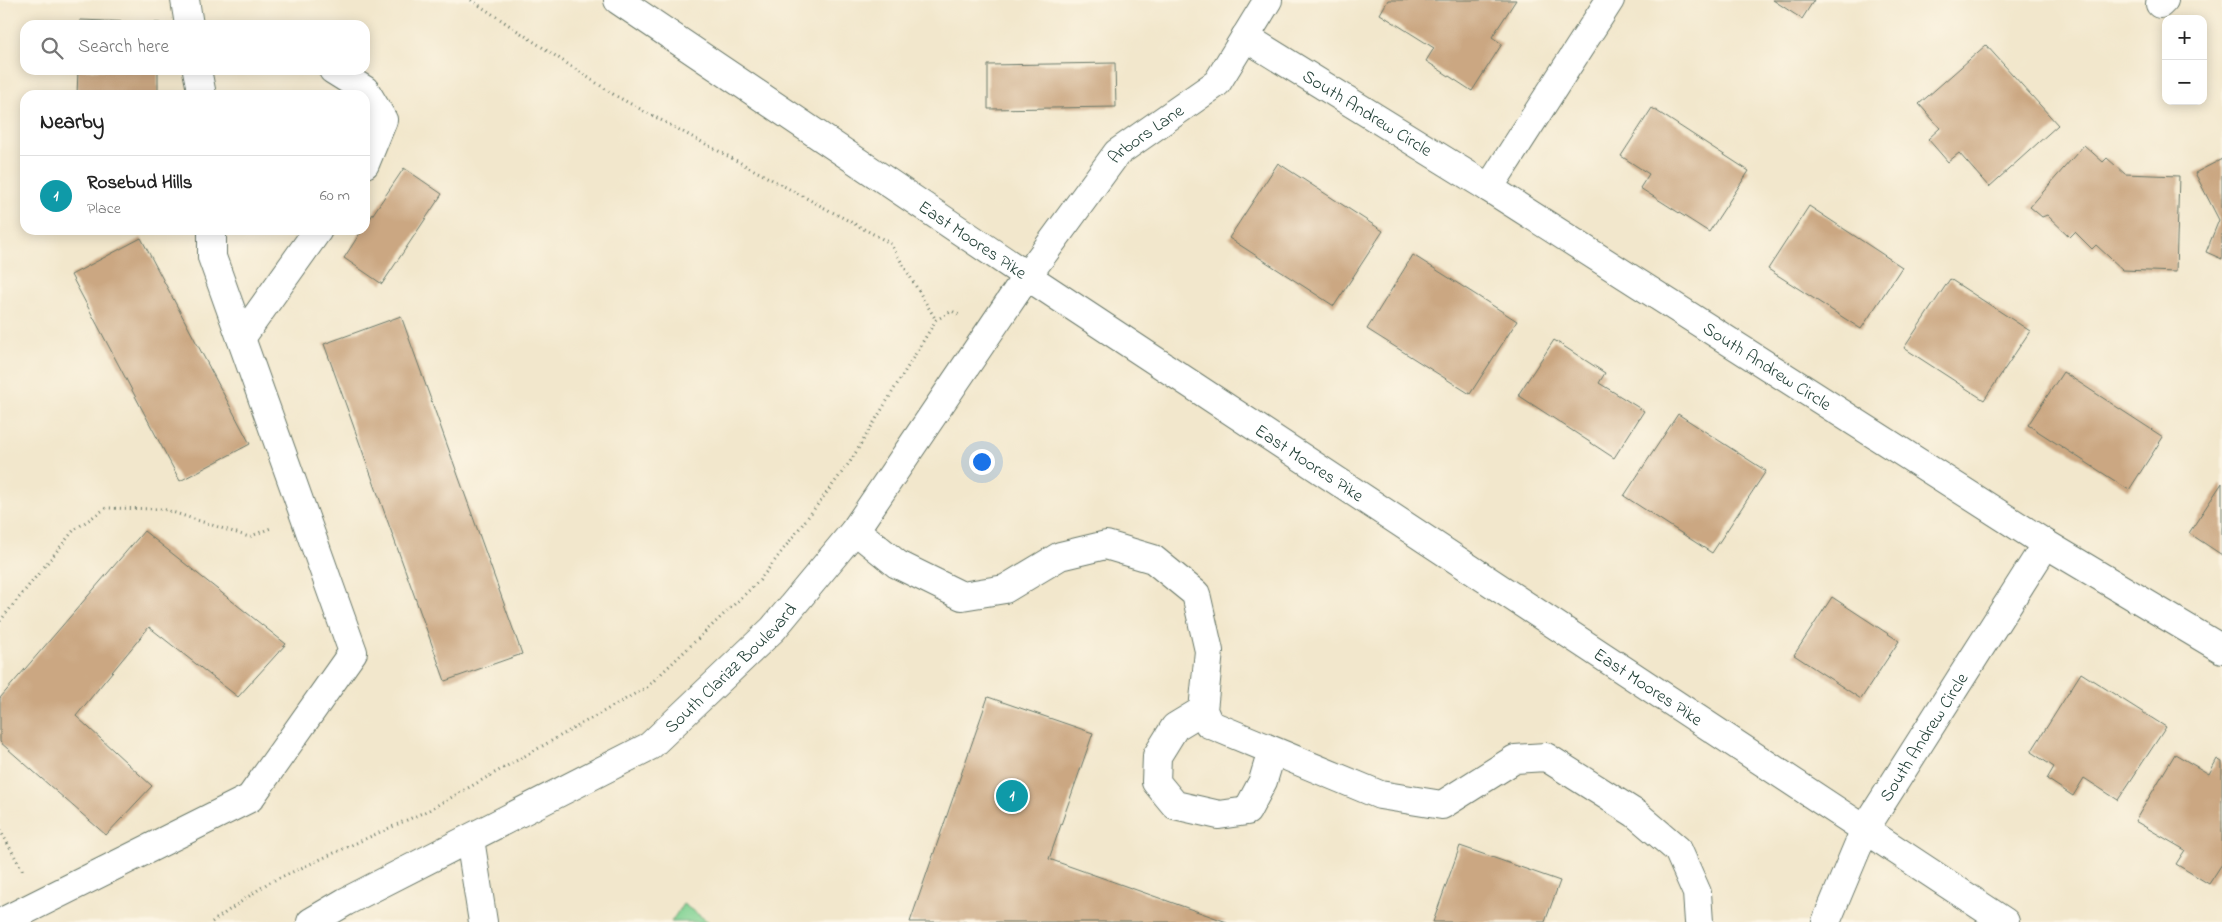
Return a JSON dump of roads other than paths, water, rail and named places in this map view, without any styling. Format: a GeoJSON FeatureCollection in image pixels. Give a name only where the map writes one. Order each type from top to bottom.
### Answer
{"type":"FeatureCollection","features":[{"type":"Feature","properties":{"kind":"street"},"geometry":{"type":"LineString","coordinates":[[185,0],[188,20]]}},
{"type":"Feature","properties":{"kind":"street","name":"East Moores Pike"},"geometry":{"type":"LineString","coordinates":[[618,0],[1027,276],[2005,922]]}},
{"type":"Feature","properties":{"kind":"street","name":"Arbors Lane"},"geometry":{"type":"LineString","coordinates":[[1027,276],[1117,153],[1217,83],[1268,0]]}},
{"type":"Feature","properties":{"kind":"street"},"geometry":{"type":"LineString","coordinates":[[1490,188],[1610,0]]}},
{"type":"Feature","properties":{"kind":"street","name":"South Andrew Circle"},"geometry":{"type":"LineString","coordinates":[[1245,37],[1490,188],[2046,544],[2222,649]]}},
{"type":"Feature","properties":{"kind":"street"},"geometry":{"type":"LineString","coordinates":[[199,75],[201,90]]}},
{"type":"Feature","properties":{"kind":"street"},"geometry":{"type":"LineString","coordinates":[[341,75],[365,90]]}},
{"type":"Feature","properties":{"kind":"street"},"geometry":{"type":"LineString","coordinates":[[370,98],[383,120],[370,152]]}},
{"type":"Feature","properties":{"kind":"street"},"geometry":{"type":"LineString","coordinates":[[2,922],[250,798],[353,652],[212,257],[212,235]]}},
{"type":"Feature","properties":{"kind":"street"},"geometry":{"type":"LineString","coordinates":[[241,338],[314,235]]}},
{"type":"Feature","properties":{"kind":"street","name":"South Clarizz Boulevard"},"geometry":{"type":"LineString","coordinates":[[311,922],[345,902],[470,840],[650,746],[773,629],[855,530],[1027,276]]}},
{"type":"Feature","properties":{"kind":"street"},"geometry":{"type":"LineString","coordinates":[[855,530],[897,564],[962,596],[1005,589],[1060,556],[1106,545],[1153,558],[1196,594],[1209,651],[1203,710],[1209,724],[1380,795],[1442,804],[1515,759],[1546,756],[1636,814],[1678,850],[1697,893],[1699,922]]}},
{"type":"Feature","properties":{"kind":"street","name":"South Andrew Circle"},"geometry":{"type":"LineString","coordinates":[[1826,922],[1841,891],[1865,830],[2046,544]]}},
{"type":"Feature","properties":{"kind":"street"},"geometry":{"type":"LineString","coordinates":[[1203,710],[1175,727],[1157,756],[1156,782],[1175,805],[1219,815],[1248,811],[1263,781],[1272,751]]}},
{"type":"Feature","properties":{"kind":"street"},"geometry":{"type":"LineString","coordinates":[[470,840],[483,922]]}},
{"type":"Feature","properties":{"kind":"place","name":"Rosebud Hills"},"geometry":{"type":"Point","coordinates":[1012,796]}}]}
